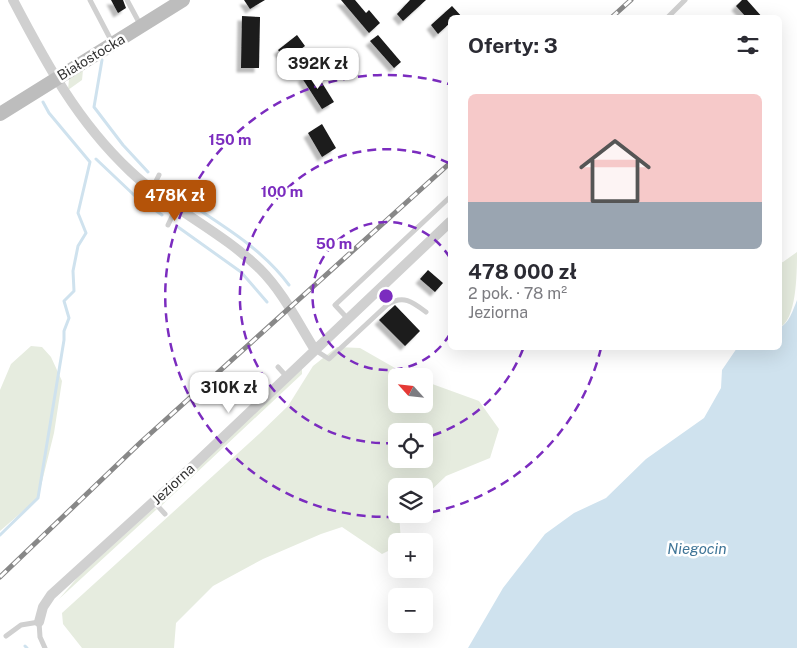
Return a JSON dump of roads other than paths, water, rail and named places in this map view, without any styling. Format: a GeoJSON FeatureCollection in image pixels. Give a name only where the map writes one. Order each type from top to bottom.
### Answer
{"type":"FeatureCollection","features":[{"type":"Feature","properties":{"kind":"street"},"geometry":{"type":"LineString","coordinates":[[13,0],[55,79],[111,151],[151,190],[236,249],[265,274],[315,350]]}},
{"type":"Feature","properties":{"kind":"street","name":"Białostocka"},"geometry":{"type":"LineString","coordinates":[[0,114],[182,0]]}},
{"type":"Feature","properties":{"kind":"street","name":"Jeziorna"},"geometry":{"type":"LineString","coordinates":[[39,622],[43,607],[51,595],[154,502],[448,224]]}},
{"type":"Feature","properties":{"kind":"lane"},"geometry":{"type":"LineString","coordinates":[[90,0],[113,44]]}},
{"type":"Feature","properties":{"kind":"lane"},"geometry":{"type":"LineString","coordinates":[[127,0],[142,26]]}},
{"type":"Feature","properties":{"kind":"lane"},"geometry":{"type":"LineString","coordinates":[[670,15],[686,0]]}},
{"type":"Feature","properties":{"kind":"lane"},"geometry":{"type":"LineString","coordinates":[[151,190],[159,175]]}},
{"type":"Feature","properties":{"kind":"lane"},"geometry":{"type":"LineString","coordinates":[[348,318],[335,305],[448,199]]}},
{"type":"Feature","properties":{"kind":"lane"},"geometry":{"type":"LineString","coordinates":[[168,225],[176,208]]}},
{"type":"Feature","properties":{"kind":"lane"},"geometry":{"type":"LineString","coordinates":[[315,350],[329,359],[387,305],[399,299],[412,301],[426,312]]}},
{"type":"Feature","properties":{"kind":"lane"},"geometry":{"type":"LineString","coordinates":[[278,367],[287,377]]}},
{"type":"Feature","properties":{"kind":"lane"},"geometry":{"type":"LineString","coordinates":[[154,502],[165,514]]}},
{"type":"Feature","properties":{"kind":"lane"},"geometry":{"type":"LineString","coordinates":[[6,636],[24,624],[39,622],[40,637],[45,648]]}},
{"type":"Feature","properties":{"kind":"water","name":"Niegocin"},"geometry":{"type":"Polygon","coordinates":[[[797,300],[797,648],[468,648],[503,588],[545,534],[574,513],[606,498],[646,459],[704,418],[721,388],[722,370],[736,350],[782,350],[782,326],[792,312],[797,300]]]}},
{"type":"Feature","properties":{"kind":"waterway"},"geometry":{"type":"LineString","coordinates":[[102,60],[94,107],[123,145],[148,172]]}},
{"type":"Feature","properties":{"kind":"waterway"},"geometry":{"type":"LineString","coordinates":[[0,535],[38,498],[64,331],[69,318],[64,301],[74,291],[73,271],[78,246],[86,233],[78,213],[90,162],[49,113],[43,102]]}},
{"type":"Feature","properties":{"kind":"waterway"},"geometry":{"type":"LineString","coordinates":[[96,159],[134,195],[162,215]]}},
{"type":"Feature","properties":{"kind":"waterway"},"geometry":{"type":"LineString","coordinates":[[168,189],[233,232],[263,256],[289,285]]}},
{"type":"Feature","properties":{"kind":"waterway"},"geometry":{"type":"LineString","coordinates":[[178,227],[241,272],[267,302]]}},
{"type":"Feature","properties":{"kind":"railway"},"geometry":{"type":"LineString","coordinates":[[614,15],[631,0]]}},
{"type":"Feature","properties":{"kind":"railway"},"geometry":{"type":"LineString","coordinates":[[0,577],[141,442],[448,165]]}}]}
